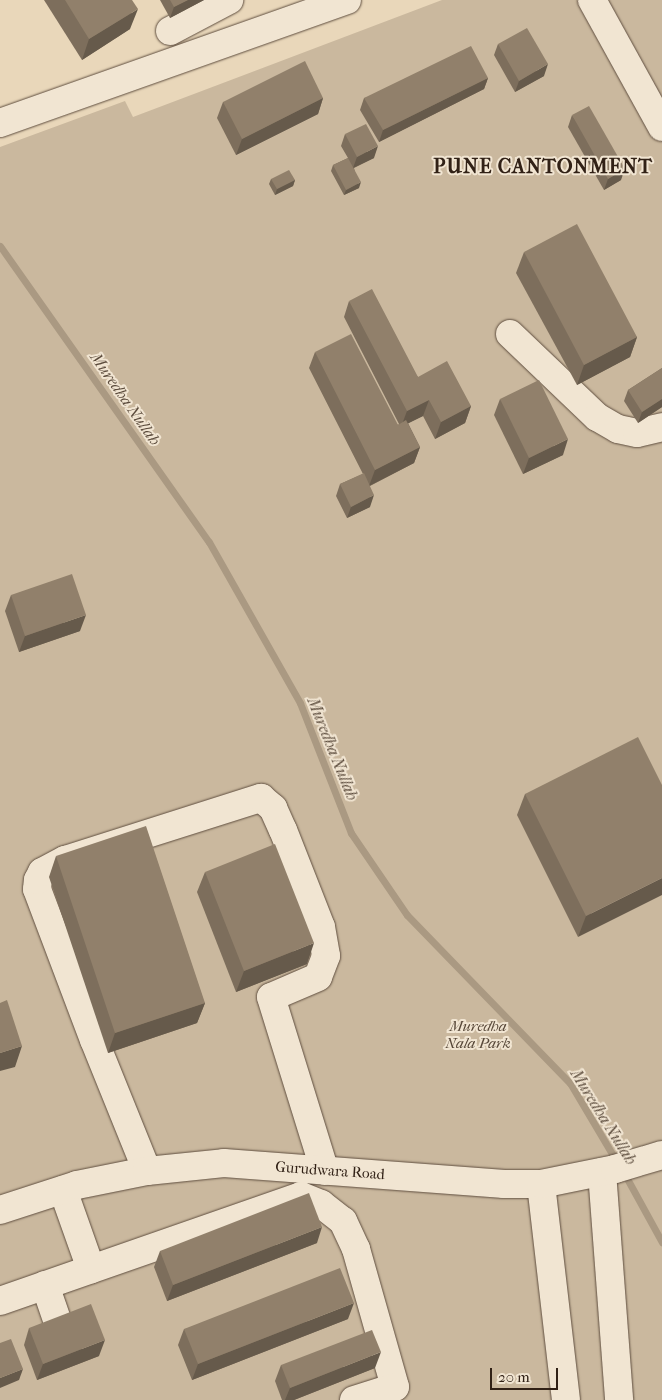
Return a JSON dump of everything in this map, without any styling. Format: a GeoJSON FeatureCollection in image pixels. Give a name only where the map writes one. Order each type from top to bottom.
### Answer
{"type":"FeatureCollection","features":[{"type":"Feature","properties":{"kind":"street"},"geometry":{"type":"LineString","coordinates":[[0,124],[347,0]]}},
{"type":"Feature","properties":{"kind":"street"},"geometry":{"type":"LineString","coordinates":[[592,0],[662,127]]}},
{"type":"Feature","properties":{"kind":"street"},"geometry":{"type":"LineString","coordinates":[[170,31],[226,2],[241,39]]}},
{"type":"Feature","properties":{"kind":"street"},"geometry":{"type":"LineString","coordinates":[[510,334],[604,421],[618,429],[637,433],[662,427]]}},
{"type":"Feature","properties":{"kind":"street"},"geometry":{"type":"LineString","coordinates":[[147,1171],[90,1031],[37,889],[38,880],[42,872],[65,860],[261,798],[273,808],[283,830],[320,927],[326,956],[318,977],[271,997],[325,1171]]}},
{"type":"Feature","properties":{"kind":"street","name":"Gurudwara Road"},"geometry":{"type":"LineString","coordinates":[[1,1206],[147,1171],[224,1163],[541,1184],[608,1170],[662,1154]]}},
{"type":"Feature","properties":{"kind":"street"},"geometry":{"type":"LineString","coordinates":[[608,1170],[619,1400]]}},
{"type":"Feature","properties":{"kind":"street"},"geometry":{"type":"LineString","coordinates":[[541,1184],[566,1400]]}},
{"type":"Feature","properties":{"kind":"street"},"geometry":{"type":"LineString","coordinates":[[63,1190],[91,1269]]}},
{"type":"Feature","properties":{"kind":"street"},"geometry":{"type":"LineString","coordinates":[[0,1301],[301,1196],[321,1204],[343,1221],[356,1249],[395,1387],[354,1400]]}},
{"type":"Feature","properties":{"kind":"street"},"geometry":{"type":"LineString","coordinates":[[45,1285],[58,1322]]}},
{"type":"Feature","properties":{"kind":"green space","name":"Muredha Nala Park"},"geometry":{"type":"Polygon","coordinates":[[[442,0],[662,0],[662,1400],[0,1400],[0,147],[125,101],[133,117],[442,0]]]}},
{"type":"Feature","properties":{"kind":"building"},"geometry":{"type":"Polygon","coordinates":[[[65,0],[132,0],[138,9],[89,39],[65,0]]]}},
{"type":"Feature","properties":{"kind":"building"},"geometry":{"type":"Polygon","coordinates":[[[170,0],[188,0],[174,7],[170,0]]]}},
{"type":"Feature","properties":{"kind":"building"},"geometry":{"type":"Polygon","coordinates":[[[527,28],[548,64],[519,81],[498,44],[527,28]]]}},
{"type":"Feature","properties":{"kind":"building"},"geometry":{"type":"Polygon","coordinates":[[[471,46],[488,78],[383,130],[364,98],[471,46]]]}},
{"type":"Feature","properties":{"kind":"building"},"geometry":{"type":"Polygon","coordinates":[[[305,61],[323,98],[242,139],[223,102],[305,61]]]}},
{"type":"Feature","properties":{"kind":"building"},"geometry":{"type":"Polygon","coordinates":[[[589,106],[625,169],[608,179],[572,115],[589,106]]]}},
{"type":"Feature","properties":{"kind":"building"},"geometry":{"type":"Polygon","coordinates":[[[366,124],[378,146],[357,157],[345,134],[366,124]]]}},
{"type":"Feature","properties":{"kind":"building"},"geometry":{"type":"Polygon","coordinates":[[[348,158],[361,182],[346,190],[333,165],[348,158]]]}},
{"type":"Feature","properties":{"kind":"building"},"geometry":{"type":"Polygon","coordinates":[[[289,170],[295,180],[277,189],[271,179],[289,170]]]}},
{"type":"Feature","properties":{"kind":"building"},"geometry":{"type":"Polygon","coordinates":[[[577,224],[637,337],[584,365],[524,252],[577,224]]]}},
{"type":"Feature","properties":{"kind":"building"},"geometry":{"type":"Polygon","coordinates":[[[372,289],[418,377],[447,361],[471,406],[441,422],[429,400],[407,411],[349,301],[372,289]]]}},
{"type":"Feature","properties":{"kind":"building"},"geometry":{"type":"Polygon","coordinates":[[[351,334],[398,425],[406,420],[420,447],[375,470],[315,352],[351,334]]]}},
{"type":"Feature","properties":{"kind":"building"},"geometry":{"type":"Polygon","coordinates":[[[662,368],[662,399],[642,412],[628,390],[662,368]]]}},
{"type":"Feature","properties":{"kind":"building"},"geometry":{"type":"Polygon","coordinates":[[[539,380],[568,439],[529,458],[500,399],[539,380]]]}},
{"type":"Feature","properties":{"kind":"building"},"geometry":{"type":"Polygon","coordinates":[[[364,473],[374,495],[351,507],[340,484],[364,473]]]}},
{"type":"Feature","properties":{"kind":"building"},"geometry":{"type":"Polygon","coordinates":[[[72,574],[86,615],[25,636],[11,595],[72,574]]]}},
{"type":"Feature","properties":{"kind":"building"},"geometry":{"type":"Polygon","coordinates":[[[638,737],[662,785],[662,878],[586,916],[525,794],[638,737]]]}},
{"type":"Feature","properties":{"kind":"building"},"geometry":{"type":"Polygon","coordinates":[[[146,826],[205,1003],[115,1033],[56,856],[146,826]]]}},
{"type":"Feature","properties":{"kind":"building"},"geometry":{"type":"Polygon","coordinates":[[[275,844],[314,943],[244,971],[205,872],[275,844]]]}},
{"type":"Feature","properties":{"kind":"building"},"geometry":{"type":"Polygon","coordinates":[[[7,1000],[22,1046],[0,1053],[0,1003],[7,1000]]]}},
{"type":"Feature","properties":{"kind":"building"},"geometry":{"type":"Polygon","coordinates":[[[309,1193],[322,1227],[173,1285],[160,1251],[309,1193]]]}},
{"type":"Feature","properties":{"kind":"building"},"geometry":{"type":"Polygon","coordinates":[[[340,1268],[354,1303],[198,1364],[184,1329],[340,1268]]]}},
{"type":"Feature","properties":{"kind":"building"},"geometry":{"type":"Polygon","coordinates":[[[91,1304],[105,1340],[43,1364],[29,1328],[91,1304]]]}},
{"type":"Feature","properties":{"kind":"building"},"geometry":{"type":"Polygon","coordinates":[[[372,1330],[381,1352],[290,1388],[281,1365],[372,1330]]]}},
{"type":"Feature","properties":{"kind":"building"},"geometry":{"type":"Polygon","coordinates":[[[11,1339],[23,1369],[0,1378],[0,1343],[11,1339]]]}},
{"type":"Feature","properties":{"kind":"waterway","name":"Muredha Nullah"},"geometry":{"type":"LineString","coordinates":[[0,246],[209,542],[300,703],[351,833],[407,915],[570,1083],[617,1162]]}},
{"type":"Feature","properties":{"kind":"waterway","name":"Muredha Nullah"},"geometry":{"type":"LineString","coordinates":[[624,1173],[662,1242]]}},
{"type":"Feature","properties":{"kind":"district","name":"PUNE CANTONMENT"},"geometry":{"type":"Point","coordinates":[543,166]}}]}
